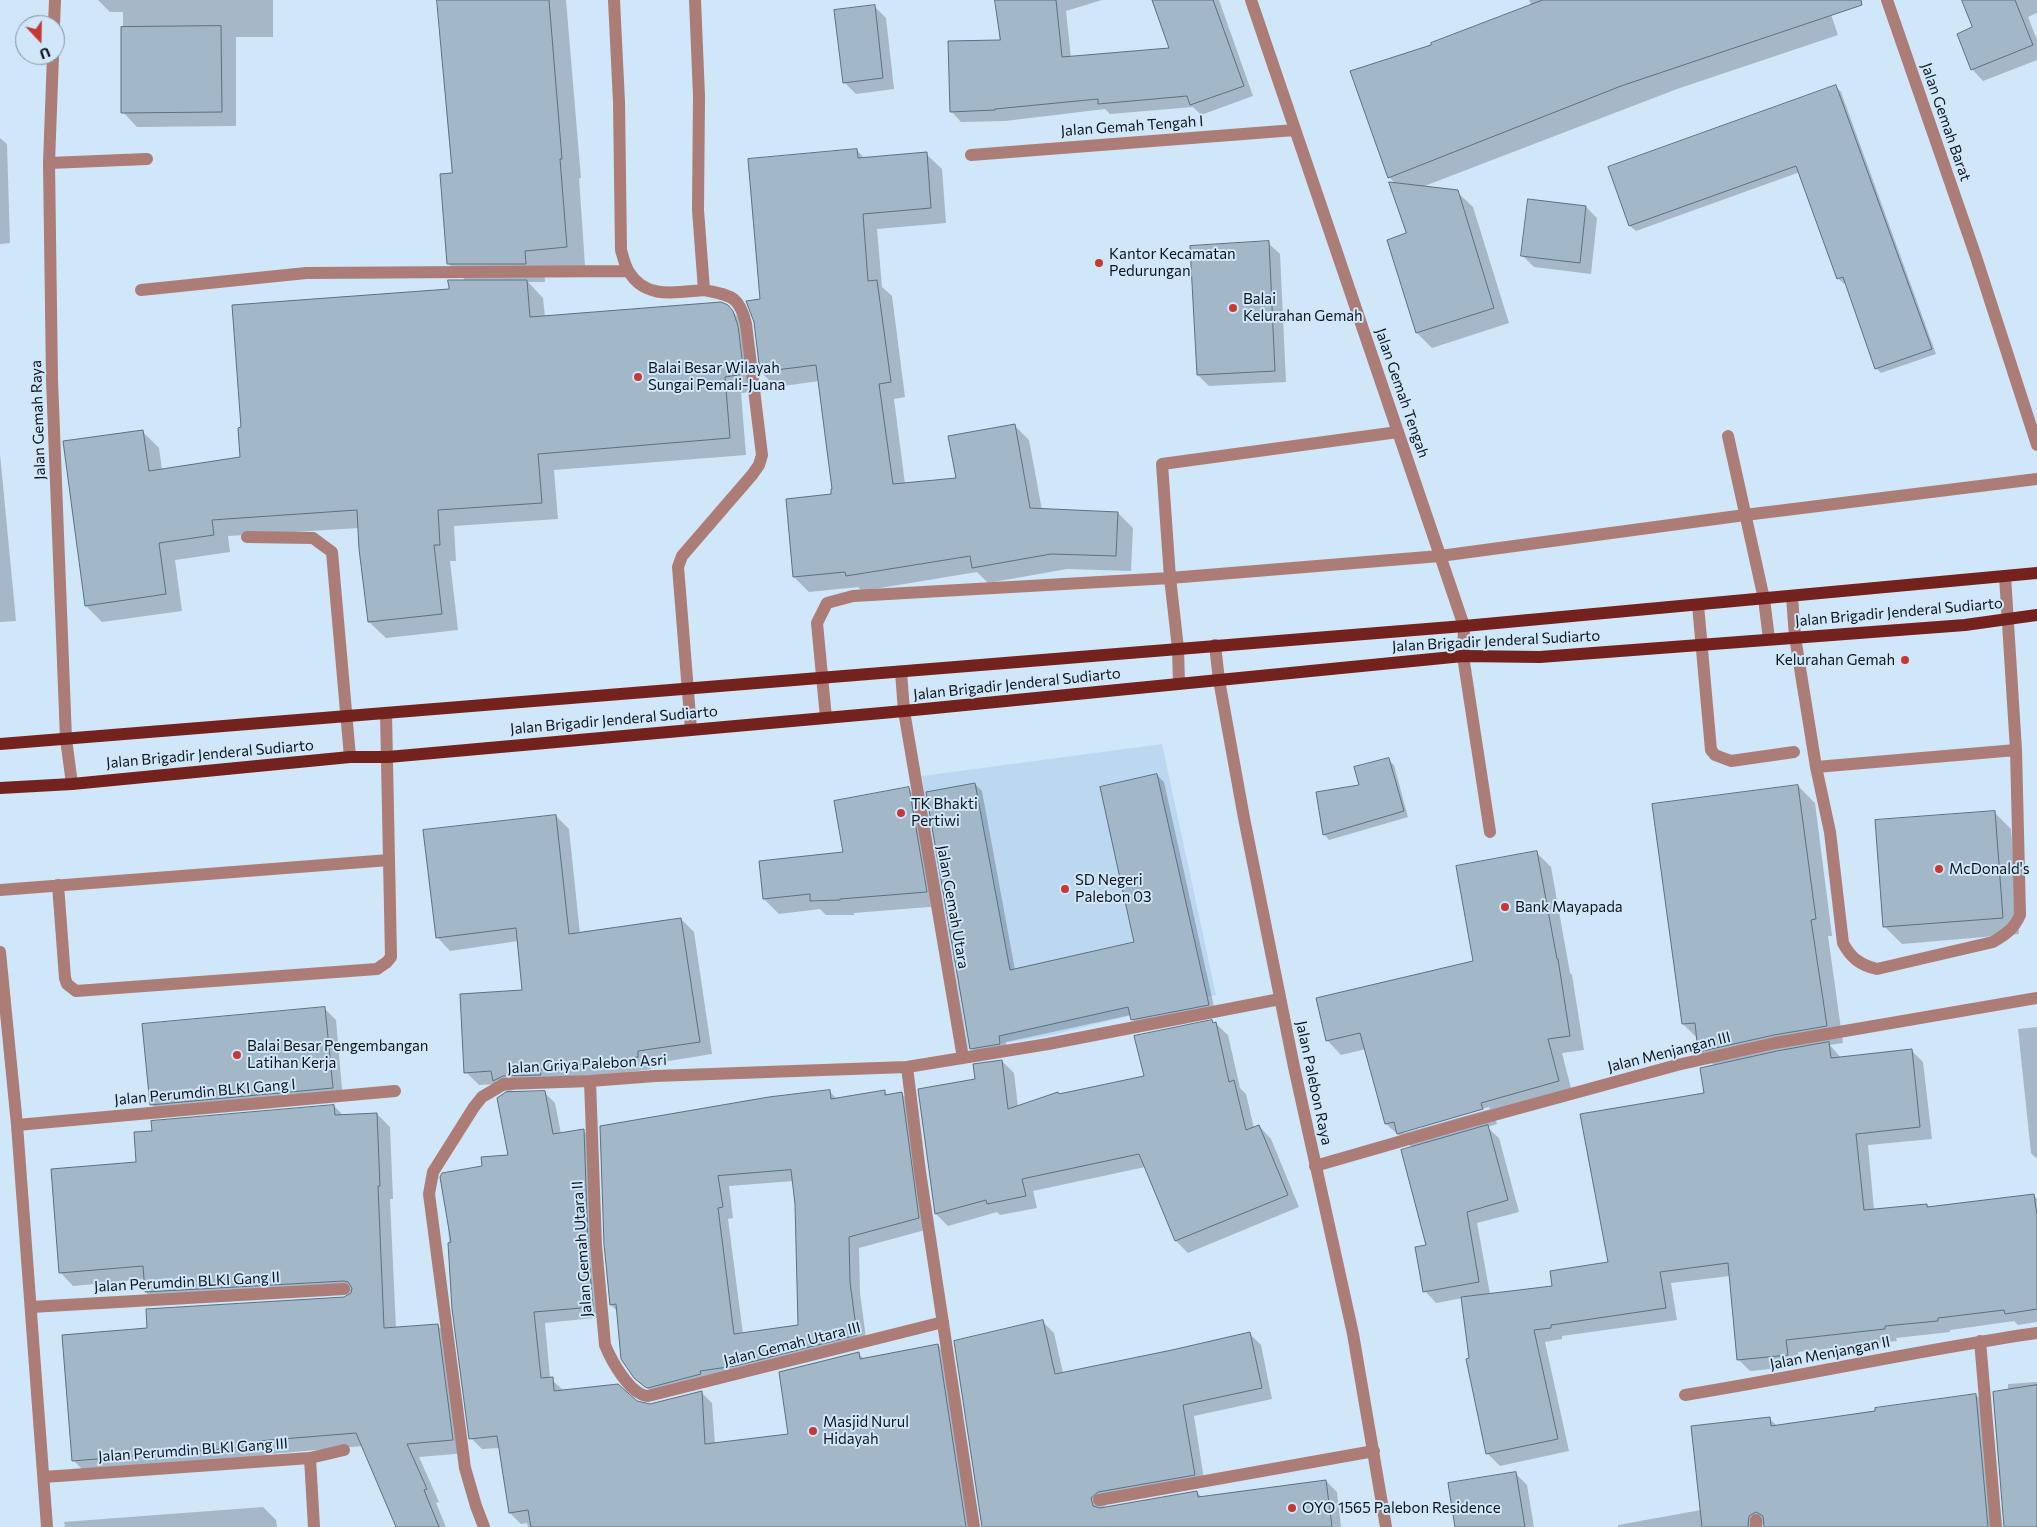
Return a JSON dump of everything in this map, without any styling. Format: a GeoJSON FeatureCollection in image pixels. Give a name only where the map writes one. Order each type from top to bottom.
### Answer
{"type":"FeatureCollection","features":[{"type":"Feature","properties":{"kind":"main road","name":"Jalan Brigadir Jenderal Sudiarto"},"geometry":{"type":"LineString","coordinates":[[0,744],[1464,626],[2037,574]]}},
{"type":"Feature","properties":{"kind":"main road","name":"Jalan Brigadir Jenderal Sudiarto"},"geometry":{"type":"LineString","coordinates":[[0,788],[72,784],[350,757],[388,757],[904,711],[1463,656],[1540,657],[2008,620],[2037,615]]}},
{"type":"Feature","properties":{"kind":"street"},"geometry":{"type":"LineString","coordinates":[[54,15],[55,0]]}},
{"type":"Feature","properties":{"kind":"street"},"geometry":{"type":"LineString","coordinates":[[614,0],[619,102],[621,250],[628,271],[640,287],[660,293],[704,290],[728,295],[742,306],[746,324],[762,454],[752,474],[682,556],[678,567],[691,729]]}},
{"type":"Feature","properties":{"kind":"street"},"geometry":{"type":"LineString","coordinates":[[695,0],[699,96],[698,210],[704,290]]}},
{"type":"Feature","properties":{"kind":"street","name":"Jalan Gemah Tengah"},"geometry":{"type":"LineString","coordinates":[[1251,0],[1464,626]]}},
{"type":"Feature","properties":{"kind":"street","name":"Jalan Gemah Barat"},"geometry":{"type":"LineString","coordinates":[[1887,0],[2037,445]]}},
{"type":"Feature","properties":{"kind":"street","name":"Jalan Gemah Raya"},"geometry":{"type":"LineString","coordinates":[[53,65],[49,163],[52,380],[66,738],[72,784]]}},
{"type":"Feature","properties":{"kind":"street","name":"Jalan Gemah Tengah I"},"geometry":{"type":"LineString","coordinates":[[971,155],[1295,130]]}},
{"type":"Feature","properties":{"kind":"street"},"geometry":{"type":"LineString","coordinates":[[49,163],[147,159]]}},
{"type":"Feature","properties":{"kind":"street"},"geometry":{"type":"LineString","coordinates":[[141,290],[306,273],[628,271]]}},
{"type":"Feature","properties":{"kind":"street"},"geometry":{"type":"LineString","coordinates":[[1179,684],[1178,648],[1170,578],[1162,464],[1398,432]]}},
{"type":"Feature","properties":{"kind":"street"},"geometry":{"type":"LineString","coordinates":[[1728,436],[1764,598],[1769,638]]}},
{"type":"Feature","properties":{"kind":"street"},"geometry":{"type":"LineString","coordinates":[[826,718],[817,623],[827,603],[853,596],[1170,578],[1440,556],[1745,515],[2037,479]]}},
{"type":"Feature","properties":{"kind":"street"},"geometry":{"type":"LineString","coordinates":[[248,537],[313,538],[332,552],[350,757]]}},
{"type":"Feature","properties":{"kind":"street"},"geometry":{"type":"LineString","coordinates":[[1792,596],[1796,637],[1816,766],[1830,832],[1843,943],[1848,953],[1863,966],[1877,969],[1993,942],[2010,932],[2020,915],[2016,750],[2005,576]]}},
{"type":"Feature","properties":{"kind":"street"},"geometry":{"type":"LineString","coordinates":[[1698,605],[1711,750],[1715,756],[1731,761],[1794,752]]}},
{"type":"Feature","properties":{"kind":"street"},"geometry":{"type":"LineString","coordinates":[[1464,626],[1463,656],[1490,832]]}},
{"type":"Feature","properties":{"kind":"street","name":"Jalan Palebon Raya"},"geometry":{"type":"LineString","coordinates":[[1215,645],[1219,680],[1280,999],[1353,1334],[1386,1527]]}},
{"type":"Feature","properties":{"kind":"street","name":"Jalan Gemah Utara"},"geometry":{"type":"LineString","coordinates":[[901,672],[904,711],[963,1058]]}},
{"type":"Feature","properties":{"kind":"street"},"geometry":{"type":"LineString","coordinates":[[58,885],[65,978],[67,984],[76,991],[84,992],[382,967],[391,957],[386,713]]}},
{"type":"Feature","properties":{"kind":"street"},"geometry":{"type":"LineString","coordinates":[[1816,766],[2016,750]]}},
{"type":"Feature","properties":{"kind":"street"},"geometry":{"type":"LineString","coordinates":[[0,890],[389,860]]}},
{"type":"Feature","properties":{"kind":"street"},"geometry":{"type":"LineString","coordinates":[[0,952],[18,1125],[47,1527]]}},
{"type":"Feature","properties":{"kind":"street","name":"Jalan Menjangan III"},"geometry":{"type":"LineString","coordinates":[[1315,1166],[1677,1065],[1775,1043],[2037,998]]}},
{"type":"Feature","properties":{"kind":"street","name":"Jalan Griya Palebon Asri"},"geometry":{"type":"LineString","coordinates":[[484,1527],[465,1468],[430,1205],[430,1182],[433,1172],[474,1107],[492,1090],[504,1084],[590,1081],[655,1076],[907,1067],[1057,1042],[1280,999]]}},
{"type":"Feature","properties":{"kind":"street"},"geometry":{"type":"LineString","coordinates":[[907,1067],[920,1172],[974,1527]]}},
{"type":"Feature","properties":{"kind":"street","name":"Jalan Gemah Utara II"},"geometry":{"type":"LineString","coordinates":[[590,1081],[596,1246],[605,1345],[610,1358],[632,1388],[640,1395],[648,1396]]}},
{"type":"Feature","properties":{"kind":"street","name":"Jalan Perumdin BLKI Gang I"},"geometry":{"type":"LineString","coordinates":[[18,1125],[395,1091]]}},
{"type":"Feature","properties":{"kind":"street","name":"Jalan Perumdin BLKI Gang II"},"geometry":{"type":"LineString","coordinates":[[30,1307],[344,1289]]}},
{"type":"Feature","properties":{"kind":"street","name":"Jalan Gemah Utara III"},"geometry":{"type":"LineString","coordinates":[[648,1396],[943,1322]]}},
{"type":"Feature","properties":{"kind":"street","name":"Jalan Menjangan II"},"geometry":{"type":"LineString","coordinates":[[1685,1395],[1780,1380],[1980,1341],[2037,1333]]}},
{"type":"Feature","properties":{"kind":"street"},"geometry":{"type":"LineString","coordinates":[[1980,1341],[1996,1527]]}},
{"type":"Feature","properties":{"kind":"street","name":"Jalan Perumdin BLKI Gang III"},"geometry":{"type":"LineString","coordinates":[[44,1477],[310,1458],[344,1450]]}},
{"type":"Feature","properties":{"kind":"street"},"geometry":{"type":"LineString","coordinates":[[1099,1500],[1374,1451]]}},
{"type":"Feature","properties":{"kind":"street"},"geometry":{"type":"LineString","coordinates":[[310,1458],[314,1527]]}},
{"type":"Feature","properties":{"kind":"shaded area","name":"SD Negeri Palebon 03"},"geometry":{"type":"Polygon","coordinates":[[[1162,744],[1216,995],[1047,1036],[966,1049],[931,846],[922,776],[1162,744]]]}},
{"type":"Feature","properties":{"kind":"building"},"geometry":{"type":"Polygon","coordinates":[[[437,0],[549,0],[567,247],[525,251],[526,264],[447,264],[440,174],[452,173],[437,0]]]}},
{"type":"Feature","properties":{"kind":"building"},"geometry":{"type":"Polygon","coordinates":[[[995,0],[1056,0],[1062,57],[1169,48],[1152,0],[1213,0],[1244,86],[1190,105],[1187,96],[1098,104],[1098,99],[995,110],[950,112],[948,41],[1000,40],[995,0]]]}},
{"type":"Feature","properties":{"kind":"building"},"geometry":{"type":"Polygon","coordinates":[[[1543,0],[1861,0],[1862,5],[1621,86],[1388,178],[1350,71],[1431,45],[1431,43],[1543,0]]]}},
{"type":"Feature","properties":{"kind":"building"},"geometry":{"type":"Polygon","coordinates":[[[1962,0],[2015,0],[2033,45],[1971,70],[1957,34],[1972,27],[1962,0]]]}},
{"type":"Feature","properties":{"kind":"building"},"geometry":{"type":"Polygon","coordinates":[[[875,5],[883,78],[843,83],[834,10],[875,5]]]}},
{"type":"Feature","properties":{"kind":"building"},"geometry":{"type":"Polygon","coordinates":[[[221,26],[222,112],[121,113],[121,27],[221,26]]]}},
{"type":"Feature","properties":{"kind":"building"},"geometry":{"type":"Polygon","coordinates":[[[1836,85],[1932,349],[1875,369],[1843,277],[1837,279],[1796,166],[1629,226],[1608,167],[1836,85]]]}},
{"type":"Feature","properties":{"kind":"building"},"geometry":{"type":"Polygon","coordinates":[[[857,149],[858,158],[927,152],[931,208],[863,214],[868,281],[877,280],[891,382],[879,384],[893,484],[956,478],[948,436],[1015,424],[1030,508],[1118,512],[1116,556],[1051,554],[972,568],[970,556],[846,576],[845,572],[793,577],[786,499],[831,494],[832,489],[816,365],[760,372],[754,322],[746,301],[760,299],[748,159],[857,149]]]}},
{"type":"Feature","properties":{"kind":"building"},"geometry":{"type":"Polygon","coordinates":[[[1389,182],[1458,190],[1494,308],[1416,333],[1387,240],[1406,233],[1389,182]]]}},
{"type":"Feature","properties":{"kind":"building"},"geometry":{"type":"Polygon","coordinates":[[[1528,199],[1586,206],[1580,263],[1521,256],[1528,199]]]}},
{"type":"Feature","properties":{"kind":"building","name":"Balai Kelurahan Gemah"},"geometry":{"type":"Polygon","coordinates":[[[1269,241],[1275,371],[1197,375],[1190,246],[1269,241]]]}},
{"type":"Feature","properties":{"kind":"building"},"geometry":{"type":"Polygon","coordinates":[[[448,280],[527,280],[530,317],[721,302],[728,305],[733,311],[738,326],[744,374],[725,377],[730,438],[538,454],[542,503],[438,510],[440,545],[434,545],[442,614],[368,622],[359,549],[357,510],[212,520],[214,535],[159,543],[166,594],[85,606],[63,441],[143,430],[149,471],[240,457],[238,428],[241,427],[232,305],[449,289],[448,280]]]}},
{"type":"Feature","properties":{"kind":"building"},"geometry":{"type":"Polygon","coordinates":[[[1389,758],[1404,811],[1323,835],[1316,792],[1359,785],[1354,767],[1389,758]]]}},
{"type":"Feature","properties":{"kind":"building"},"geometry":{"type":"Polygon","coordinates":[[[1157,774],[1209,1005],[1131,1020],[1128,1007],[999,1036],[1000,1044],[970,1049],[926,792],[975,783],[1010,970],[1134,942],[1100,787],[1157,774]]]}},
{"type":"Feature","properties":{"kind":"building"},"geometry":{"type":"Polygon","coordinates":[[[1798,785],[1816,919],[1811,920],[1827,1026],[1774,1035],[1698,1052],[1695,1023],[1682,1024],[1652,804],[1798,785]]]}},
{"type":"Feature","properties":{"kind":"building"},"geometry":{"type":"Polygon","coordinates":[[[909,787],[927,892],[840,900],[810,901],[810,894],[763,899],[759,861],[843,852],[834,801],[909,787]]]}},
{"type":"Feature","properties":{"kind":"building","name":"McDonald's"},"geometry":{"type":"Polygon","coordinates":[[[1995,811],[2003,918],[1883,927],[1875,820],[1995,811]]]}},
{"type":"Feature","properties":{"kind":"building"},"geometry":{"type":"Polygon","coordinates":[[[556,815],[569,934],[681,918],[700,1042],[638,1051],[638,1057],[540,1070],[541,1075],[503,1076],[493,1081],[491,1071],[464,1073],[460,994],[522,990],[516,928],[436,938],[423,830],[556,815]]]}},
{"type":"Feature","properties":{"kind":"building"},"geometry":{"type":"Polygon","coordinates":[[[1537,851],[1558,959],[1570,1036],[1548,1039],[1559,1081],[1481,1103],[1483,1109],[1397,1134],[1394,1122],[1385,1124],[1360,1033],[1326,1041],[1316,998],[1473,961],[1456,866],[1537,851]]]}},
{"type":"Feature","properties":{"kind":"building","name":"Balai Besar Pengembangan Latihan Kerja"},"geometry":{"type":"Polygon","coordinates":[[[325,1007],[333,1088],[150,1105],[142,1024],[325,1007]]]}},
{"type":"Feature","properties":{"kind":"building"},"geometry":{"type":"Polygon","coordinates":[[[1212,1020],[1213,1023],[1216,1022],[1229,1082],[1234,1080],[1246,1130],[1259,1125],[1288,1195],[1175,1241],[1139,1154],[1022,1179],[1026,1196],[987,1204],[986,1200],[935,1214],[918,1089],[975,1079],[973,1064],[1002,1060],[1008,1109],[1058,1092],[1059,1094],[1144,1076],[1134,1036],[1212,1020]]]}},
{"type":"Feature","properties":{"kind":"building"},"geometry":{"type":"Polygon","coordinates":[[[1829,1042],[1831,1058],[1912,1049],[1920,1127],[1856,1134],[1864,1210],[1927,1204],[1927,1207],[2034,1194],[2037,1215],[2037,1309],[2005,1314],[2004,1310],[1938,1318],[1938,1321],[1885,1326],[1885,1329],[1786,1340],[1788,1355],[1737,1360],[1728,1263],[1660,1272],[1666,1308],[1551,1325],[1551,1328],[1534,1330],[1558,1439],[1486,1454],[1466,1359],[1469,1358],[1461,1297],[1552,1286],[1550,1271],[1608,1262],[1580,1114],[1704,1093],[1700,1068],[1829,1042]]]}},
{"type":"Feature","properties":{"kind":"building"},"geometry":{"type":"Polygon","coordinates":[[[830,1090],[831,1099],[885,1090],[885,1095],[902,1092],[919,1218],[849,1237],[850,1282],[857,1335],[735,1366],[700,1371],[701,1374],[648,1388],[645,1387],[634,1378],[621,1359],[616,1304],[610,1305],[604,1244],[600,1126],[769,1097],[830,1090]],[[791,1170],[718,1176],[723,1207],[718,1208],[734,1334],[798,1325],[795,1204],[791,1170]]]}},
{"type":"Feature","properties":{"kind":"building"},"geometry":{"type":"Polygon","coordinates":[[[545,1091],[553,1134],[584,1129],[588,1245],[593,1307],[534,1312],[541,1378],[553,1377],[554,1391],[618,1384],[637,1401],[650,1404],[702,1391],[705,1444],[788,1434],[779,1372],[859,1352],[860,1359],[938,1344],[966,1527],[531,1527],[528,1510],[509,1513],[497,1436],[469,1439],[452,1309],[448,1243],[451,1242],[440,1177],[442,1173],[482,1166],[481,1157],[508,1155],[497,1098],[506,1092],[545,1091]]]}},
{"type":"Feature","properties":{"kind":"building"},"geometry":{"type":"Polygon","coordinates":[[[334,1105],[335,1115],[377,1113],[384,1328],[438,1324],[453,1440],[407,1444],[427,1489],[424,1490],[439,1527],[396,1527],[356,1433],[258,1441],[258,1446],[72,1461],[62,1335],[147,1328],[146,1309],[344,1297],[351,1293],[352,1288],[348,1282],[344,1281],[145,1292],[143,1266],[59,1273],[51,1169],[136,1162],[134,1132],[152,1131],[151,1121],[334,1105]]]}},
{"type":"Feature","properties":{"kind":"building"},"geometry":{"type":"Polygon","coordinates":[[[1488,1125],[1508,1200],[1467,1212],[1479,1282],[1423,1292],[1415,1247],[1426,1245],[1401,1150],[1488,1125]]]}},
{"type":"Feature","properties":{"kind":"building"},"geometry":{"type":"Polygon","coordinates":[[[1043,1320],[1055,1374],[1250,1332],[1262,1388],[1183,1405],[1195,1475],[1098,1492],[1091,1498],[1093,1506],[1100,1508],[1197,1491],[1198,1497],[1326,1480],[1332,1527],[982,1527],[954,1341],[1043,1320]]]}},
{"type":"Feature","properties":{"kind":"building"},"geometry":{"type":"Polygon","coordinates":[[[2037,1385],[2037,1527],[2004,1527],[1993,1392],[2037,1385]]]}},
{"type":"Feature","properties":{"kind":"building"},"geometry":{"type":"Polygon","coordinates":[[[1976,1394],[1988,1527],[1764,1527],[1763,1516],[1756,1512],[1749,1516],[1748,1527],[1702,1527],[1691,1426],[1770,1417],[1771,1426],[1875,1411],[1875,1408],[1976,1394]]]}},
{"type":"Feature","properties":{"kind":"building"},"geometry":{"type":"Polygon","coordinates":[[[1516,1472],[1525,1527],[1455,1527],[1448,1483],[1516,1472]]]}},
{"type":"Feature","properties":{"kind":"place","name":"Kantor Kecamatan Pedurungan"},"geometry":{"type":"Point","coordinates":[1099,263]}},
{"type":"Feature","properties":{"kind":"place","name":"Balai Kelurahan Gemah"},"geometry":{"type":"Point","coordinates":[1233,308]}},
{"type":"Feature","properties":{"kind":"place","name":"Balai Besar Wilayah Sungai Pemali-Juana"},"geometry":{"type":"Point","coordinates":[638,377]}},
{"type":"Feature","properties":{"kind":"place","name":"Kelurahan Gemah"},"geometry":{"type":"Point","coordinates":[1905,660]}},
{"type":"Feature","properties":{"kind":"place","name":"TK Bhakti Pertiwi"},"geometry":{"type":"Point","coordinates":[901,813]}},
{"type":"Feature","properties":{"kind":"place","name":"McDonald's"},"geometry":{"type":"Point","coordinates":[1939,869]}},
{"type":"Feature","properties":{"kind":"place","name":"SD Negeri Palebon 03"},"geometry":{"type":"Point","coordinates":[1065,889]}},
{"type":"Feature","properties":{"kind":"place","name":"Bank Mayapada"},"geometry":{"type":"Point","coordinates":[1505,907]}},
{"type":"Feature","properties":{"kind":"place","name":"Balai Besar Pengembangan Latihan Kerja"},"geometry":{"type":"Point","coordinates":[237,1055]}},
{"type":"Feature","properties":{"kind":"place","name":"Masjid Nurul Hidayah"},"geometry":{"type":"Point","coordinates":[813,1431]}},
{"type":"Feature","properties":{"kind":"place","name":"OYO 1565 Palebon Residence"},"geometry":{"type":"Point","coordinates":[1292,1508]}}]}
